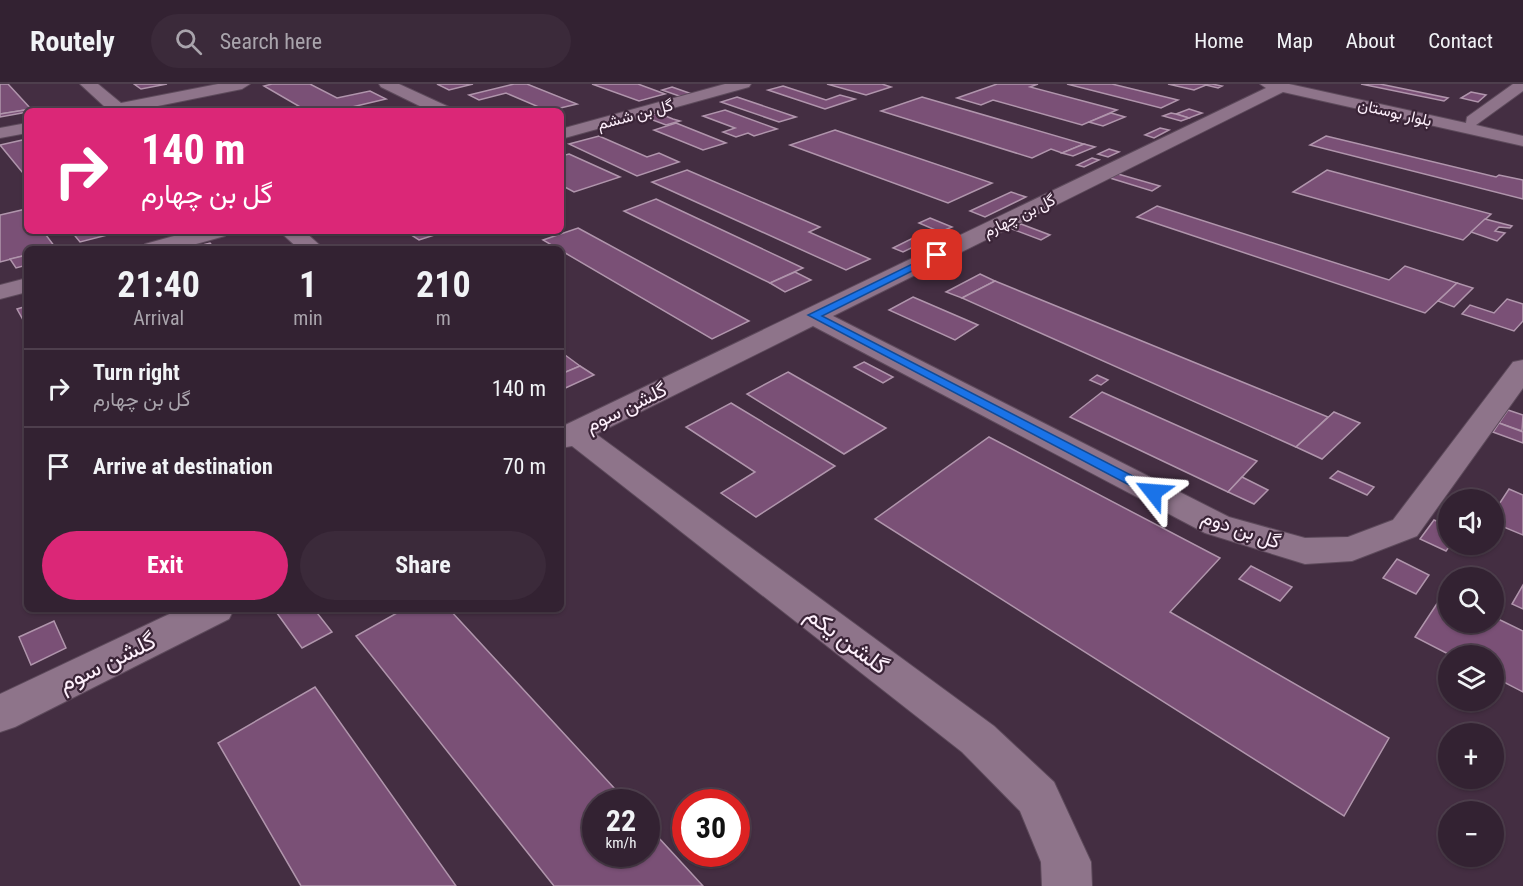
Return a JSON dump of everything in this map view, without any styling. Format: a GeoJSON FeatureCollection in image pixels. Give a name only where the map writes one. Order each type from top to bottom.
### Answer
{"type":"FeatureCollection","features":[{"type":"Feature","properties":{"kind":"street"},"geometry":{"type":"LineString","coordinates":[[88,84],[113,108]]}},
{"type":"Feature","properties":{"kind":"street"},"geometry":{"type":"LineString","coordinates":[[125,108],[242,84]]}},
{"type":"Feature","properties":{"kind":"street"},"geometry":{"type":"LineString","coordinates":[[387,84],[438,108]]}},
{"type":"Feature","properties":{"kind":"street","name":"گل بن ششم"},"geometry":{"type":"LineString","coordinates":[[564,133],[743,84]]}},
{"type":"Feature","properties":{"kind":"street","name":"بلوار بوستان"},"geometry":{"type":"LineString","coordinates":[[1306,84],[1523,132]]}},
{"type":"Feature","properties":{"kind":"street"},"geometry":{"type":"LineString","coordinates":[[1473,121],[1523,84]]}},
{"type":"Feature","properties":{"kind":"street","name":"بلوار بوستان"},"geometry":{"type":"LineString","coordinates":[[1274,86],[1523,141]]}},
{"type":"Feature","properties":{"kind":"street","name":"گل بن چهارم"},"geometry":{"type":"LineString","coordinates":[[692,375],[1274,86]]}},
{"type":"Feature","properties":{"kind":"street"},"geometry":{"type":"LineString","coordinates":[[0,133],[24,129]]}},
{"type":"Feature","properties":{"kind":"street"},"geometry":{"type":"LineString","coordinates":[[164,246],[206,234]]}},
{"type":"Feature","properties":{"kind":"street"},"geometry":{"type":"LineString","coordinates":[[294,234],[309,246]]}},
{"type":"Feature","properties":{"kind":"street"},"geometry":{"type":"LineString","coordinates":[[0,292],[24,286]]}},
{"type":"Feature","properties":{"kind":"street","name":"گل بن دوم"},"geometry":{"type":"LineString","coordinates":[[813,315],[1217,525],[1305,551],[1352,549],[1405,528],[1523,368]]}},
{"type":"Feature","properties":{"kind":"street","name":"گلشن سوم"},"geometry":{"type":"LineString","coordinates":[[568,436],[692,375]]}},
{"type":"Feature","properties":{"kind":"street","name":"گلشن یکم"},"geometry":{"type":"LineString","coordinates":[[568,436],[978,739],[1038,797],[1066,862],[1067,886]]}},
{"type":"Feature","properties":{"kind":"street","name":"گلشن سوم"},"geometry":{"type":"LineString","coordinates":[[0,714],[209,612]]}},
{"type":"Feature","properties":{"kind":"building"},"geometry":{"type":"Polygon","coordinates":[[[0,84],[8,84],[30,108],[0,114],[0,84]]]}},
{"type":"Feature","properties":{"kind":"building"},"geometry":{"type":"Polygon","coordinates":[[[134,84],[167,84],[141,89],[134,84]]]}},
{"type":"Feature","properties":{"kind":"building"},"geometry":{"type":"Polygon","coordinates":[[[310,84],[337,98],[370,91],[386,99],[348,108],[302,108],[264,86],[310,84]]]}},
{"type":"Feature","properties":{"kind":"building"},"geometry":{"type":"Polygon","coordinates":[[[437,84],[473,84],[449,90],[437,84]]]}},
{"type":"Feature","properties":{"kind":"building"},"geometry":{"type":"Polygon","coordinates":[[[514,84],[527,84],[577,104],[560,108],[541,108],[506,93],[479,100],[469,95],[514,84]]]}},
{"type":"Feature","properties":{"kind":"building"},"geometry":{"type":"Polygon","coordinates":[[[592,84],[638,84],[665,94],[639,101],[592,84]]]}},
{"type":"Feature","properties":{"kind":"building"},"geometry":{"type":"Polygon","coordinates":[[[827,84],[882,84],[891,87],[866,95],[827,84]]]}},
{"type":"Feature","properties":{"kind":"building"},"geometry":{"type":"Polygon","coordinates":[[[997,84],[1038,84],[1030,87],[1117,110],[1082,125],[993,100],[981,105],[957,98],[997,84]]]}},
{"type":"Feature","properties":{"kind":"building"},"geometry":{"type":"Polygon","coordinates":[[[1067,84],[1112,84],[1178,100],[1161,108],[1067,84]]]}},
{"type":"Feature","properties":{"kind":"building"},"geometry":{"type":"Polygon","coordinates":[[[1168,84],[1212,84],[1222,86],[1218,88],[1206,85],[1194,90],[1168,84]]]}},
{"type":"Feature","properties":{"kind":"building"},"geometry":{"type":"Polygon","coordinates":[[[1361,84],[1380,84],[1448,98],[1444,101],[1361,84]]]}},
{"type":"Feature","properties":{"kind":"building"},"geometry":{"type":"Polygon","coordinates":[[[783,86],[826,100],[840,95],[855,99],[825,109],[768,90],[783,86]]]}},
{"type":"Feature","properties":{"kind":"building"},"geometry":{"type":"Polygon","coordinates":[[[672,87],[692,94],[682,97],[662,90],[672,87]]]}},
{"type":"Feature","properties":{"kind":"building"},"geometry":{"type":"Polygon","coordinates":[[[1471,92],[1486,95],[1478,102],[1461,98],[1471,92]]]}},
{"type":"Feature","properties":{"kind":"building"},"geometry":{"type":"Polygon","coordinates":[[[737,97],[796,117],[779,122],[721,102],[737,97]]]}},
{"type":"Feature","properties":{"kind":"building"},"geometry":{"type":"Polygon","coordinates":[[[922,97],[1084,144],[1062,153],[1051,149],[1032,158],[881,111],[922,97]]]}},
{"type":"Feature","properties":{"kind":"building"},"geometry":{"type":"Polygon","coordinates":[[[1189,109],[1202,113],[1189,118],[1176,114],[1189,109]]]}},
{"type":"Feature","properties":{"kind":"building"},"geometry":{"type":"Polygon","coordinates":[[[24,110],[24,113],[0,117],[0,114],[24,110]]]}},
{"type":"Feature","properties":{"kind":"building"},"geometry":{"type":"Polygon","coordinates":[[[725,110],[777,129],[754,136],[748,133],[736,137],[723,132],[735,128],[703,116],[725,110]]]}},
{"type":"Feature","properties":{"kind":"building"},"geometry":{"type":"Polygon","coordinates":[[[658,113],[680,121],[666,125],[645,117],[658,113]]]}},
{"type":"Feature","properties":{"kind":"building"},"geometry":{"type":"Polygon","coordinates":[[[1111,113],[1125,117],[1103,126],[1089,122],[1111,113]]]}},
{"type":"Feature","properties":{"kind":"building"},"geometry":{"type":"Polygon","coordinates":[[[1171,113],[1189,118],[1181,121],[1163,116],[1171,113]]]}},
{"type":"Feature","properties":{"kind":"building"},"geometry":{"type":"Polygon","coordinates":[[[676,123],[726,143],[703,150],[654,130],[676,123]]]}},
{"type":"Feature","properties":{"kind":"building"},"geometry":{"type":"Polygon","coordinates":[[[1160,128],[1169,130],[1154,138],[1145,135],[1160,128]]]}},
{"type":"Feature","properties":{"kind":"building"},"geometry":{"type":"Polygon","coordinates":[[[835,130],[992,183],[948,203],[790,145],[835,130]]]}},
{"type":"Feature","properties":{"kind":"building"},"geometry":{"type":"Polygon","coordinates":[[[599,136],[647,157],[659,153],[679,162],[637,176],[569,144],[599,136]]]}},
{"type":"Feature","properties":{"kind":"building"},"geometry":{"type":"Polygon","coordinates":[[[1326,136],[1496,177],[1499,175],[1523,180],[1523,199],[1310,145],[1326,136]]]}},
{"type":"Feature","properties":{"kind":"building"},"geometry":{"type":"Polygon","coordinates":[[[24,140],[24,174],[0,145],[24,140]]]}},
{"type":"Feature","properties":{"kind":"building"},"geometry":{"type":"Polygon","coordinates":[[[1084,144],[1095,147],[1073,156],[1062,153],[1084,144]]]}},
{"type":"Feature","properties":{"kind":"building"},"geometry":{"type":"Polygon","coordinates":[[[1109,149],[1119,152],[1108,157],[1098,154],[1109,149]]]}},
{"type":"Feature","properties":{"kind":"building"},"geometry":{"type":"Polygon","coordinates":[[[569,154],[620,177],[574,192],[564,187],[564,155],[569,154]]]}},
{"type":"Feature","properties":{"kind":"building"},"geometry":{"type":"Polygon","coordinates":[[[1092,158],[1099,160],[1084,167],[1077,165],[1092,158]]]}},
{"type":"Feature","properties":{"kind":"building"},"geometry":{"type":"Polygon","coordinates":[[[687,170],[820,227],[809,232],[870,259],[846,270],[652,182],[687,170]]]}},
{"type":"Feature","properties":{"kind":"building"},"geometry":{"type":"Polygon","coordinates":[[[1327,170],[1491,214],[1463,240],[1293,192],[1327,170]]]}},
{"type":"Feature","properties":{"kind":"building"},"geometry":{"type":"Polygon","coordinates":[[[1118,174],[1160,186],[1152,191],[1110,178],[1118,174]]]}},
{"type":"Feature","properties":{"kind":"building"},"geometry":{"type":"Polygon","coordinates":[[[1011,192],[1026,197],[985,217],[970,211],[1011,192]]]}},
{"type":"Feature","properties":{"kind":"building"},"geometry":{"type":"Polygon","coordinates":[[[656,199],[803,268],[770,283],[624,211],[656,199]]]}},
{"type":"Feature","properties":{"kind":"building"},"geometry":{"type":"Polygon","coordinates":[[[1157,206],[1389,280],[1405,266],[1457,283],[1425,313],[1137,217],[1157,206]]]}},
{"type":"Feature","properties":{"kind":"building"},"geometry":{"type":"Polygon","coordinates":[[[24,209],[24,234],[45,234],[54,246],[24,246],[24,256],[0,262],[0,215],[24,209]]]}},
{"type":"Feature","properties":{"kind":"building"},"geometry":{"type":"Polygon","coordinates":[[[930,218],[952,227],[940,232],[919,223],[930,218]]]}},
{"type":"Feature","properties":{"kind":"building"},"geometry":{"type":"Polygon","coordinates":[[[1485,219],[1512,226],[1510,228],[1499,227],[1495,231],[1505,233],[1497,241],[1471,232],[1485,219]]]}},
{"type":"Feature","properties":{"kind":"building"},"geometry":{"type":"Polygon","coordinates":[[[1021,224],[1050,235],[1041,240],[1012,229],[1021,224]]]}},
{"type":"Feature","properties":{"kind":"building"},"geometry":{"type":"Polygon","coordinates":[[[578,228],[749,321],[712,339],[564,252],[564,246],[553,246],[543,240],[578,228]]]}},
{"type":"Feature","properties":{"kind":"building"},"geometry":{"type":"Polygon","coordinates":[[[73,234],[111,234],[80,242],[73,234]]]}},
{"type":"Feature","properties":{"kind":"building"},"geometry":{"type":"Polygon","coordinates":[[[410,234],[438,234],[419,240],[410,234]]]}},
{"type":"Feature","properties":{"kind":"building"},"geometry":{"type":"Polygon","coordinates":[[[917,236],[928,240],[903,252],[893,248],[917,236]]]}},
{"type":"Feature","properties":{"kind":"building"},"geometry":{"type":"Polygon","coordinates":[[[24,256],[24,266],[16,268],[10,259],[24,256]]]}},
{"type":"Feature","properties":{"kind":"building"},"geometry":{"type":"Polygon","coordinates":[[[795,272],[811,280],[785,292],[770,283],[795,272]]]}},
{"type":"Feature","properties":{"kind":"building"},"geometry":{"type":"Polygon","coordinates":[[[980,274],[995,281],[962,298],[946,292],[980,274]]]}},
{"type":"Feature","properties":{"kind":"building"},"geometry":{"type":"Polygon","coordinates":[[[995,281],[1328,417],[1296,447],[962,298],[995,281]]]}},
{"type":"Feature","properties":{"kind":"building"},"geometry":{"type":"Polygon","coordinates":[[[1457,283],[1473,288],[1454,307],[1438,301],[1457,283]]]}},
{"type":"Feature","properties":{"kind":"building"},"geometry":{"type":"Polygon","coordinates":[[[913,297],[978,325],[955,340],[889,310],[913,297]]]}},
{"type":"Feature","properties":{"kind":"building"},"geometry":{"type":"Polygon","coordinates":[[[1507,299],[1523,304],[1523,321],[1514,331],[1462,314],[1470,305],[1494,313],[1507,299]]]}},
{"type":"Feature","properties":{"kind":"building"},"geometry":{"type":"Polygon","coordinates":[[[24,307],[24,322],[17,309],[24,307]]]}},
{"type":"Feature","properties":{"kind":"building"},"geometry":{"type":"Polygon","coordinates":[[[564,354],[580,366],[564,373],[564,354]]]}},
{"type":"Feature","properties":{"kind":"building"},"geometry":{"type":"Polygon","coordinates":[[[864,362],[893,377],[883,383],[854,367],[864,362]]]}},
{"type":"Feature","properties":{"kind":"building"},"geometry":{"type":"Polygon","coordinates":[[[580,366],[594,375],[564,389],[564,373],[580,366]]]}},
{"type":"Feature","properties":{"kind":"building"},"geometry":{"type":"Polygon","coordinates":[[[788,372],[886,428],[844,454],[747,394],[788,372]]]}},
{"type":"Feature","properties":{"kind":"building"},"geometry":{"type":"Polygon","coordinates":[[[1097,375],[1108,380],[1101,385],[1090,380],[1097,375]]]}},
{"type":"Feature","properties":{"kind":"building"},"geometry":{"type":"Polygon","coordinates":[[[1102,392],[1257,461],[1228,492],[1070,417],[1102,392]]]}},
{"type":"Feature","properties":{"kind":"building"},"geometry":{"type":"Polygon","coordinates":[[[731,403],[835,466],[756,517],[721,493],[755,472],[686,427],[731,403]]]}},
{"type":"Feature","properties":{"kind":"building"},"geometry":{"type":"Polygon","coordinates":[[[1508,410],[1523,415],[1522,431],[1499,423],[1508,410]]]}},
{"type":"Feature","properties":{"kind":"building"},"geometry":{"type":"Polygon","coordinates":[[[1334,412],[1360,423],[1322,459],[1296,447],[1334,412]]]}},
{"type":"Feature","properties":{"kind":"building"},"geometry":{"type":"Polygon","coordinates":[[[1499,423],[1523,432],[1523,443],[1493,432],[1499,423]]]}},
{"type":"Feature","properties":{"kind":"building"},"geometry":{"type":"Polygon","coordinates":[[[989,437],[1220,558],[1170,612],[1389,738],[1344,816],[875,519],[989,437]]]}},
{"type":"Feature","properties":{"kind":"building"},"geometry":{"type":"Polygon","coordinates":[[[1338,471],[1374,487],[1367,495],[1330,478],[1338,471]]]}},
{"type":"Feature","properties":{"kind":"building"},"geometry":{"type":"Polygon","coordinates":[[[1242,477],[1268,490],[1254,504],[1228,492],[1242,477]]]}},
{"type":"Feature","properties":{"kind":"building"},"geometry":{"type":"Polygon","coordinates":[[[1509,489],[1523,495],[1523,535],[1504,527],[1504,497],[1509,489]]]}},
{"type":"Feature","properties":{"kind":"building"},"geometry":{"type":"Polygon","coordinates":[[[1434,520],[1438,522],[1438,547],[1420,539],[1434,520]]]}},
{"type":"Feature","properties":{"kind":"building"},"geometry":{"type":"Polygon","coordinates":[[[1397,559],[1429,575],[1416,594],[1383,578],[1397,559]]]}},
{"type":"Feature","properties":{"kind":"building"},"geometry":{"type":"Polygon","coordinates":[[[1251,566],[1292,587],[1280,601],[1239,579],[1251,566]]]}},
{"type":"Feature","properties":{"kind":"building"},"geometry":{"type":"Polygon","coordinates":[[[1523,585],[1523,609],[1512,604],[1523,585]]]}},
{"type":"Feature","properties":{"kind":"building"},"geometry":{"type":"Polygon","coordinates":[[[1438,602],[1438,633],[1504,633],[1504,622],[1523,631],[1523,692],[1504,682],[1504,645],[1438,645],[1438,649],[1415,637],[1438,602]]]}},
{"type":"Feature","properties":{"kind":"building"},"geometry":{"type":"Polygon","coordinates":[[[276,612],[316,612],[332,632],[302,648],[276,612]]]}},
{"type":"Feature","properties":{"kind":"building"},"geometry":{"type":"Polygon","coordinates":[[[399,612],[452,612],[615,789],[582,789],[582,867],[660,867],[660,839],[672,852],[672,867],[686,867],[703,886],[554,886],[356,636],[399,612]]]}},
{"type":"Feature","properties":{"kind":"building"},"geometry":{"type":"Polygon","coordinates":[[[54,621],[66,648],[31,665],[19,637],[54,621]]]}},
{"type":"Feature","properties":{"kind":"building"},"geometry":{"type":"Polygon","coordinates":[[[315,687],[456,886],[301,886],[218,743],[315,687]]]}},
{"type":"Feature","properties":{"kind":"route"},"geometry":{"type":"LineString","coordinates":[[937,255],[813,315],[1153,492]]}}]}
